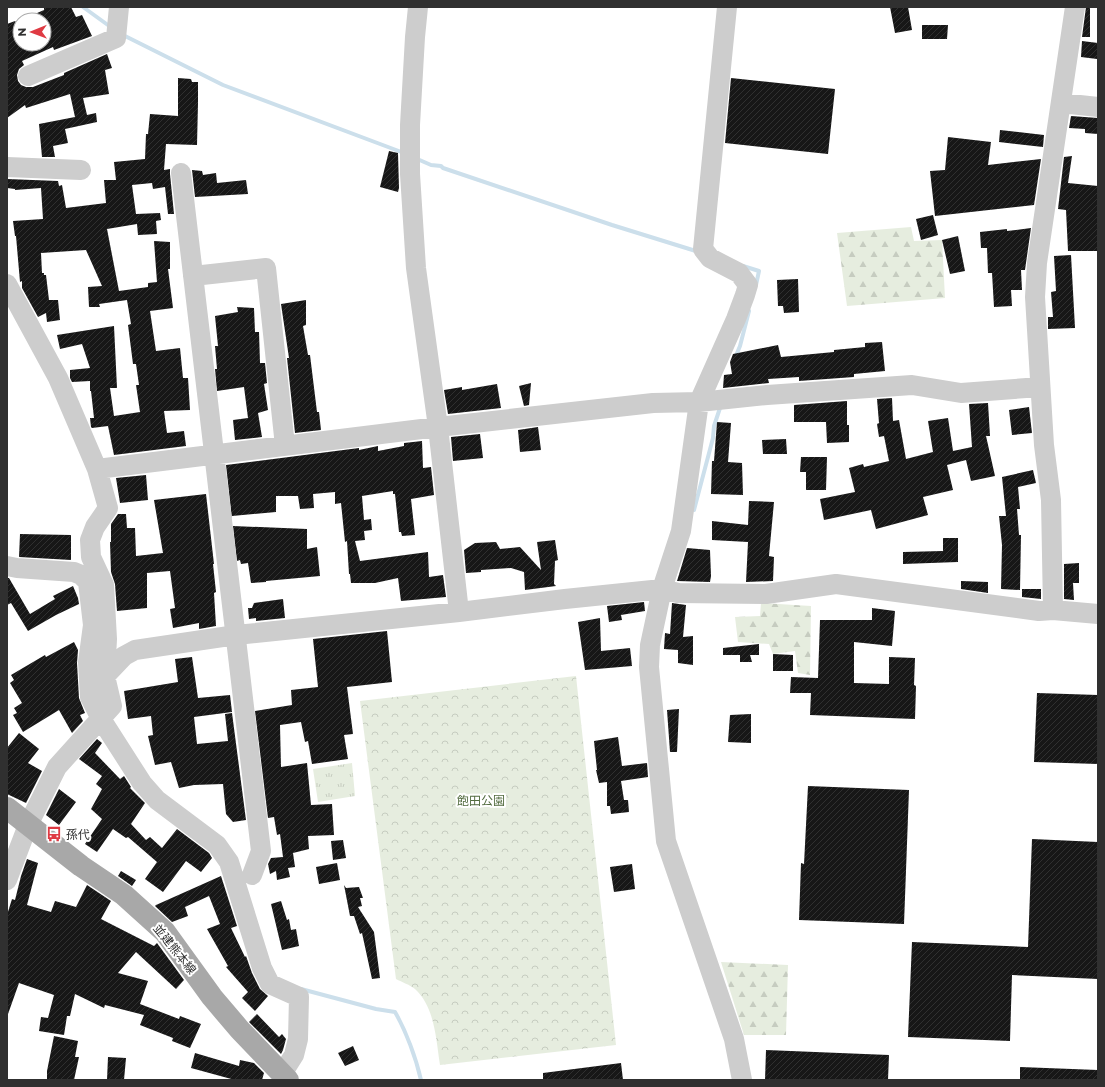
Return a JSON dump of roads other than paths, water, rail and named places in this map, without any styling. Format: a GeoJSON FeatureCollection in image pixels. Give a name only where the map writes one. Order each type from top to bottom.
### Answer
{"type":"FeatureCollection","features":[{"type":"Feature","properties":{"kind":"main road","name":"並建熊本線"},"geometry":{"type":"LineString","coordinates":[[7,808],[81,866],[124,895],[165,932],[212,997],[240,1030],[285,1077]]}},
{"type":"Feature","properties":{"kind":"street"},"geometry":{"type":"LineString","coordinates":[[28,76],[116,38],[119,7]]}},
{"type":"Feature","properties":{"kind":"street"},"geometry":{"type":"LineString","coordinates":[[418,7],[410,125],[410,174],[416,268],[438,428],[459,612]]}},
{"type":"Feature","properties":{"kind":"street"},"geometry":{"type":"LineString","coordinates":[[727,7],[703,250],[710,258],[739,273],[748,285],[736,319],[699,402],[681,531],[662,589],[650,645],[649,667],[666,840],[734,1039],[742,1080]]}},
{"type":"Feature","properties":{"kind":"street"},"geometry":{"type":"LineString","coordinates":[[1053,610],[1051,500],[1044,445],[1035,297],[1037,263],[1075,7]]}},
{"type":"Feature","properties":{"kind":"street"},"geometry":{"type":"LineString","coordinates":[[1061,103],[1098,107]]}},
{"type":"Feature","properties":{"kind":"street"},"geometry":{"type":"LineString","coordinates":[[7,167],[81,170]]}},
{"type":"Feature","properties":{"kind":"street"},"geometry":{"type":"LineString","coordinates":[[181,173],[212,455],[236,635],[261,851],[252,875]]}},
{"type":"Feature","properties":{"kind":"street"},"geometry":{"type":"LineString","coordinates":[[193,276],[266,268],[285,446]]}},
{"type":"Feature","properties":{"kind":"street"},"geometry":{"type":"LineString","coordinates":[[7,284],[58,378],[97,469],[108,508],[95,526],[90,540],[90,557],[104,585],[107,639],[105,676],[112,706],[57,767],[28,825],[7,880]]}},
{"type":"Feature","properties":{"kind":"street"},"geometry":{"type":"LineString","coordinates":[[97,469],[653,403],[699,402],[767,395],[912,385],[961,393],[1040,387]]}},
{"type":"Feature","properties":{"kind":"street"},"geometry":{"type":"LineString","coordinates":[[7,566],[74,572],[81,575],[88,582],[93,625],[88,662],[90,698],[101,719],[142,783],[157,800],[217,845],[229,862],[262,968],[270,984],[299,997],[298,1039],[294,1055],[285,1077]]}},
{"type":"Feature","properties":{"kind":"street"},"geometry":{"type":"LineString","coordinates":[[105,676],[124,656],[135,650],[236,635],[662,589],[678,593],[766,594],[836,584],[1039,612],[1053,610],[1098,614]]}},
{"type":"Feature","properties":{"kind":"waterway"},"geometry":{"type":"LineString","coordinates":[[83,7],[112,28]]}},
{"type":"Feature","properties":{"kind":"waterway"},"geometry":{"type":"LineString","coordinates":[[123,35],[223,85],[404,153]]}},
{"type":"Feature","properties":{"kind":"waterway"},"geometry":{"type":"LineString","coordinates":[[415,158],[431,165],[441,166],[443,168],[612,225],[699,252]]}},
{"type":"Feature","properties":{"kind":"waterway"},"geometry":{"type":"LineString","coordinates":[[743,266],[759,271],[756,285]]}},
{"type":"Feature","properties":{"kind":"waterway"},"geometry":{"type":"LineString","coordinates":[[735,358],[740,346],[749,311]]}},
{"type":"Feature","properties":{"kind":"waterway"},"geometry":{"type":"LineString","coordinates":[[694,510],[713,438],[714,426],[721,405]]}},
{"type":"Feature","properties":{"kind":"waterway"},"geometry":{"type":"LineString","coordinates":[[301,989],[376,1009],[395,1012],[410,1045],[421,1080]]}},
{"type":"Feature","properties":{"kind":"place","name":"孫代"},"geometry":{"type":"Point","coordinates":[54,834]}},
{"type":"Feature","properties":{"kind":"park label","name":"飽田公園"},"geometry":{"type":"Point","coordinates":[481,800]}}]}
